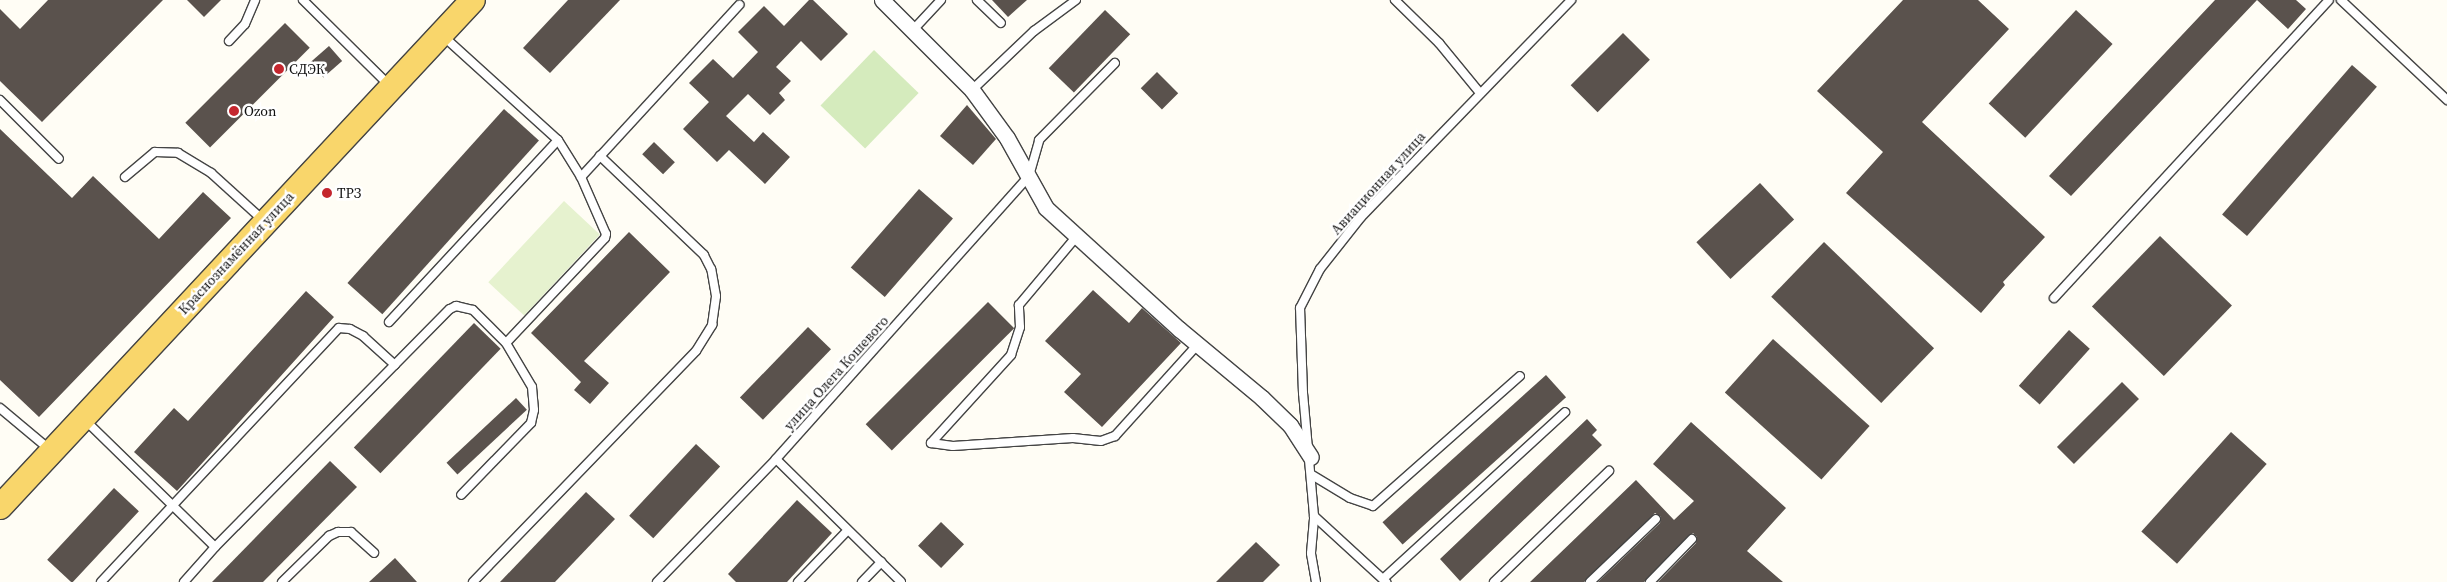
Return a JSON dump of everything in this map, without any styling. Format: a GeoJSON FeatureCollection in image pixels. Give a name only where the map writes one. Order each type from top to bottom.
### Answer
{"type":"FeatureCollection","features":[{"type":"Feature","properties":{"kind":"main road","name":"Краснознамённая улица"},"geometry":{"type":"LineString","coordinates":[[0,507],[473,0]]}},
{"type":"Feature","properties":{"kind":"street"},"geometry":{"type":"LineString","coordinates":[[882,0],[972,90],[1007,138],[1046,208],[1076,237],[1290,425],[1311,457]]}},
{"type":"Feature","properties":{"kind":"lane"},"geometry":{"type":"LineString","coordinates":[[229,41],[245,24],[255,0]]}},
{"type":"Feature","properties":{"kind":"lane"},"geometry":{"type":"LineString","coordinates":[[303,0],[391,86]]}},
{"type":"Feature","properties":{"kind":"lane"},"geometry":{"type":"LineString","coordinates":[[913,30],[941,0]]}},
{"type":"Feature","properties":{"kind":"lane"},"geometry":{"type":"LineString","coordinates":[[977,0],[1001,23]]}},
{"type":"Feature","properties":{"kind":"lane"},"geometry":{"type":"LineString","coordinates":[[972,90],[1034,30],[1076,0]]}},
{"type":"Feature","properties":{"kind":"lane"},"geometry":{"type":"LineString","coordinates":[[1394,0],[1439,44],[1480,93]]}},
{"type":"Feature","properties":{"kind":"lane","name":"Авиационная улица"},"geometry":{"type":"LineString","coordinates":[[1316,582],[1311,553],[1314,516],[1311,457],[1303,393],[1300,308],[1320,269],[1361,217],[1571,0]]}},
{"type":"Feature","properties":{"kind":"lane"},"geometry":{"type":"LineString","coordinates":[[2054,298],[2329,0]]}},
{"type":"Feature","properties":{"kind":"lane"},"geometry":{"type":"LineString","coordinates":[[2342,0],[2447,100]]}},
{"type":"Feature","properties":{"kind":"lane"},"geometry":{"type":"LineString","coordinates":[[581,177],[740,5]]}},
{"type":"Feature","properties":{"kind":"lane"},"geometry":{"type":"LineString","coordinates":[[441,34],[558,140],[581,177],[596,207],[606,238],[506,343]]}},
{"type":"Feature","properties":{"kind":"lane"},"geometry":{"type":"LineString","coordinates":[[1028,176],[1039,140],[1115,63]]}},
{"type":"Feature","properties":{"kind":"lane"},"geometry":{"type":"LineString","coordinates":[[0,100],[58,159]]}},
{"type":"Feature","properties":{"kind":"lane"},"geometry":{"type":"LineString","coordinates":[[389,322],[558,140]]}},
{"type":"Feature","properties":{"kind":"lane"},"geometry":{"type":"LineString","coordinates":[[125,177],[155,152],[178,153],[211,173],[265,222]]}},
{"type":"Feature","properties":{"kind":"lane"},"geometry":{"type":"LineString","coordinates":[[473,582],[696,351],[712,325],[716,296],[711,269],[704,256],[600,156]]}},
{"type":"Feature","properties":{"kind":"lane","name":"улица Олега Кошевого"},"geometry":{"type":"LineString","coordinates":[[657,582],[776,459],[1028,176]]}},
{"type":"Feature","properties":{"kind":"lane"},"geometry":{"type":"LineString","coordinates":[[1076,237],[1019,304],[1020,327],[1011,355],[931,444],[953,446],[1073,438],[1101,440],[1115,436],[1198,344]]}},
{"type":"Feature","properties":{"kind":"lane"},"geometry":{"type":"LineString","coordinates":[[184,582],[215,547],[456,306],[473,310],[506,343],[532,387],[534,417],[461,495]]}},
{"type":"Feature","properties":{"kind":"lane"},"geometry":{"type":"LineString","coordinates":[[102,582],[339,328],[350,329],[363,336],[395,365]]}},
{"type":"Feature","properties":{"kind":"lane"},"geometry":{"type":"LineString","coordinates":[[1312,475],[1350,498],[1373,506],[1520,376]]}},
{"type":"Feature","properties":{"kind":"lane"},"geometry":{"type":"LineString","coordinates":[[0,408],[51,451]]}},
{"type":"Feature","properties":{"kind":"lane"},"geometry":{"type":"LineString","coordinates":[[1314,516],[1385,580],[1564,412]]}},
{"type":"Feature","properties":{"kind":"lane"},"geometry":{"type":"LineString","coordinates":[[83,418],[215,547]]}},
{"type":"Feature","properties":{"kind":"lane"},"geometry":{"type":"LineString","coordinates":[[776,459],[847,531],[901,582]]}},
{"type":"Feature","properties":{"kind":"lane"},"geometry":{"type":"LineString","coordinates":[[1494,582],[1609,471]]}},
{"type":"Feature","properties":{"kind":"lane"},"geometry":{"type":"LineString","coordinates":[[1590,582],[1656,519]]}},
{"type":"Feature","properties":{"kind":"lane"},"geometry":{"type":"LineString","coordinates":[[798,582],[847,531]]}},
{"type":"Feature","properties":{"kind":"lane"},"geometry":{"type":"LineString","coordinates":[[282,582],[329,536],[338,532],[351,532],[374,552]]}},
{"type":"Feature","properties":{"kind":"lane"},"geometry":{"type":"LineString","coordinates":[[1650,582],[1692,539]]}},
{"type":"Feature","properties":{"kind":"lane"},"geometry":{"type":"LineString","coordinates":[[862,582],[880,562]]}},
{"type":"Feature","properties":{"kind":"green space"},"geometry":{"type":"Polygon","coordinates":[[[874,50],[919,93],[865,148],[821,105],[874,50]]]}},
{"type":"Feature","properties":{"kind":"green space"},"geometry":{"type":"Polygon","coordinates":[[[564,201],[600,234],[524,316],[488,282],[564,201]]]}},
{"type":"Feature","properties":{"kind":"building"},"geometry":{"type":"Polygon","coordinates":[[[48,0],[163,0],[42,122],[0,81],[0,9],[20,29],[48,0]]]}},
{"type":"Feature","properties":{"kind":"building"},"geometry":{"type":"Polygon","coordinates":[[[187,0],[221,0],[204,17],[187,0]]]}},
{"type":"Feature","properties":{"kind":"building"},"geometry":{"type":"Polygon","coordinates":[[[568,0],[620,0],[550,73],[523,48],[568,0]]]}},
{"type":"Feature","properties":{"kind":"building"},"geometry":{"type":"Polygon","coordinates":[[[809,0],[813,0],[848,34],[821,61],[801,41],[776,67],[791,81],[779,93],[785,100],[770,115],[748,94],[726,116],[754,142],[763,132],[790,157],[765,184],[729,150],[717,162],[683,129],[709,102],[689,83],[713,59],[733,78],[758,52],[738,32],[764,6],[784,26],[809,0]]]}},
{"type":"Feature","properties":{"kind":"building"},"geometry":{"type":"Polygon","coordinates":[[[992,0],[1027,0],[1008,17],[992,0]]]}},
{"type":"Feature","properties":{"kind":"building"},"geometry":{"type":"Polygon","coordinates":[[[1903,0],[1978,0],[2009,29],[1922,122],[2045,237],[2003,282],[2005,285],[1981,313],[1846,193],[1883,152],[1817,91],[1903,0]]]}},
{"type":"Feature","properties":{"kind":"building"},"geometry":{"type":"Polygon","coordinates":[[[2215,0],[2257,0],[2071,196],[2049,176],[2215,0]]]}},
{"type":"Feature","properties":{"kind":"building"},"geometry":{"type":"Polygon","coordinates":[[[2257,0],[2296,0],[2306,9],[2288,29],[2257,0]]]}},
{"type":"Feature","properties":{"kind":"building"},"geometry":{"type":"Polygon","coordinates":[[[1105,10],[1130,34],[1074,93],[1049,68],[1105,10]]]}},
{"type":"Feature","properties":{"kind":"building"},"geometry":{"type":"Polygon","coordinates":[[[2076,10],[2113,44],[2025,138],[1989,104],[2076,10]]]}},
{"type":"Feature","properties":{"kind":"building"},"geometry":{"type":"Polygon","coordinates":[[[285,23],[310,48],[210,147],[185,123],[285,23]]]}},
{"type":"Feature","properties":{"kind":"building"},"geometry":{"type":"Polygon","coordinates":[[[1623,33],[1650,60],[1598,112],[1571,85],[1623,33]]]}},
{"type":"Feature","properties":{"kind":"building"},"geometry":{"type":"Polygon","coordinates":[[[329,46],[342,61],[323,77],[310,62],[329,46]]]}},
{"type":"Feature","properties":{"kind":"building"},"geometry":{"type":"Polygon","coordinates":[[[2352,65],[2377,87],[2247,236],[2222,214],[2352,65]]]}},
{"type":"Feature","properties":{"kind":"building"},"geometry":{"type":"Polygon","coordinates":[[[1157,72],[1178,93],[1162,109],[1141,88],[1157,72]]]}},
{"type":"Feature","properties":{"kind":"building"},"geometry":{"type":"Polygon","coordinates":[[[967,105],[996,139],[973,165],[940,136],[967,105]]]}},
{"type":"Feature","properties":{"kind":"building"},"geometry":{"type":"Polygon","coordinates":[[[504,109],[539,140],[382,314],[347,283],[504,109]]]}},
{"type":"Feature","properties":{"kind":"building"},"geometry":{"type":"Polygon","coordinates":[[[0,129],[72,198],[93,176],[159,239],[203,192],[231,218],[39,417],[0,380],[0,129]]]}},
{"type":"Feature","properties":{"kind":"building"},"geometry":{"type":"Polygon","coordinates":[[[654,142],[675,162],[663,174],[642,154],[654,142]]]}},
{"type":"Feature","properties":{"kind":"building"},"geometry":{"type":"Polygon","coordinates":[[[1760,183],[1794,220],[1730,279],[1696,242],[1760,183]]]}},
{"type":"Feature","properties":{"kind":"building"},"geometry":{"type":"Polygon","coordinates":[[[919,189],[953,219],[885,297],[851,267],[919,189]]]}},
{"type":"Feature","properties":{"kind":"building"},"geometry":{"type":"Polygon","coordinates":[[[629,232],[670,272],[584,361],[609,383],[590,404],[574,390],[581,382],[531,333],[629,232]]]}},
{"type":"Feature","properties":{"kind":"building"},"geometry":{"type":"Polygon","coordinates":[[[2160,236],[2232,305],[2164,376],[2092,306],[2160,236]]]}},
{"type":"Feature","properties":{"kind":"building"},"geometry":{"type":"Polygon","coordinates":[[[1824,242],[1934,348],[1881,403],[1771,297],[1824,242]]]}},
{"type":"Feature","properties":{"kind":"building"},"geometry":{"type":"Polygon","coordinates":[[[1093,290],[1129,323],[1142,308],[1181,343],[1102,427],[1064,392],[1081,374],[1045,341],[1093,290]]]}},
{"type":"Feature","properties":{"kind":"building"},"geometry":{"type":"Polygon","coordinates":[[[306,291],[334,317],[177,491],[134,452],[174,408],[188,421],[306,291]]]}},
{"type":"Feature","properties":{"kind":"building"},"geometry":{"type":"Polygon","coordinates":[[[988,302],[1014,328],[892,450],[866,424],[988,302]]]}},
{"type":"Feature","properties":{"kind":"building"},"geometry":{"type":"Polygon","coordinates":[[[474,323],[501,349],[380,473],[354,447],[474,323]]]}},
{"type":"Feature","properties":{"kind":"building"},"geometry":{"type":"Polygon","coordinates":[[[808,327],[831,349],[763,420],[740,397],[808,327]]]}},
{"type":"Feature","properties":{"kind":"building"},"geometry":{"type":"Polygon","coordinates":[[[2069,330],[2090,349],[2040,404],[2019,386],[2069,330]]]}},
{"type":"Feature","properties":{"kind":"building"},"geometry":{"type":"Polygon","coordinates":[[[1773,339],[1870,426],[1821,479],[1725,393],[1773,339]]]}},
{"type":"Feature","properties":{"kind":"building"},"geometry":{"type":"Polygon","coordinates":[[[1546,375],[1566,397],[1403,545],[1383,522],[1546,375]]]}},
{"type":"Feature","properties":{"kind":"building"},"geometry":{"type":"Polygon","coordinates":[[[2122,382],[2139,399],[2074,464],[2057,447],[2122,382]]]}},
{"type":"Feature","properties":{"kind":"building"},"geometry":{"type":"Polygon","coordinates":[[[516,398],[527,410],[457,474],[447,463],[516,398]]]}},
{"type":"Feature","properties":{"kind":"building"},"geometry":{"type":"Polygon","coordinates":[[[1587,419],[1597,430],[1592,435],[1602,445],[1460,581],[1440,559],[1587,419]]]}},
{"type":"Feature","properties":{"kind":"building"},"geometry":{"type":"Polygon","coordinates":[[[1691,422],[1786,508],[1747,551],[1783,582],[1658,582],[1696,543],[1697,537],[1693,533],[1644,582],[1598,582],[1660,523],[1661,517],[1655,513],[1584,582],[1530,582],[1636,480],[1674,520],[1694,501],[1653,464],[1691,422]]]}},
{"type":"Feature","properties":{"kind":"building"},"geometry":{"type":"Polygon","coordinates":[[[2231,432],[2267,464],[2177,564],[2141,532],[2231,432]]]}},
{"type":"Feature","properties":{"kind":"building"},"geometry":{"type":"Polygon","coordinates":[[[696,444],[720,467],[653,538],[629,516],[696,444]]]}},
{"type":"Feature","properties":{"kind":"building"},"geometry":{"type":"Polygon","coordinates":[[[330,461],[357,487],[263,582],[212,582],[330,461]]]}},
{"type":"Feature","properties":{"kind":"building"},"geometry":{"type":"Polygon","coordinates":[[[114,488],[139,511],[73,582],[47,560],[114,488]]]}},
{"type":"Feature","properties":{"kind":"building"},"geometry":{"type":"Polygon","coordinates":[[[586,492],[615,519],[555,582],[500,582],[586,492]]]}},
{"type":"Feature","properties":{"kind":"building"},"geometry":{"type":"Polygon","coordinates":[[[797,500],[832,533],[787,582],[736,582],[728,574],[797,500]]]}},
{"type":"Feature","properties":{"kind":"building"},"geometry":{"type":"Polygon","coordinates":[[[941,522],[964,544],[941,568],[918,546],[941,522]]]}},
{"type":"Feature","properties":{"kind":"building"},"geometry":{"type":"Polygon","coordinates":[[[1256,542],[1280,565],[1263,582],[1216,582],[1256,542]]]}},
{"type":"Feature","properties":{"kind":"building"},"geometry":{"type":"Polygon","coordinates":[[[395,558],[417,582],[369,582],[395,558]]]}},
{"type":"Feature","properties":{"kind":"place","name":"СДЭК"},"geometry":{"type":"Point","coordinates":[279,69]}},
{"type":"Feature","properties":{"kind":"place","name":"Ozon"},"geometry":{"type":"Point","coordinates":[234,111]}},
{"type":"Feature","properties":{"kind":"place","name":"ТРЗ"},"geometry":{"type":"Point","coordinates":[327,193]}}]}
